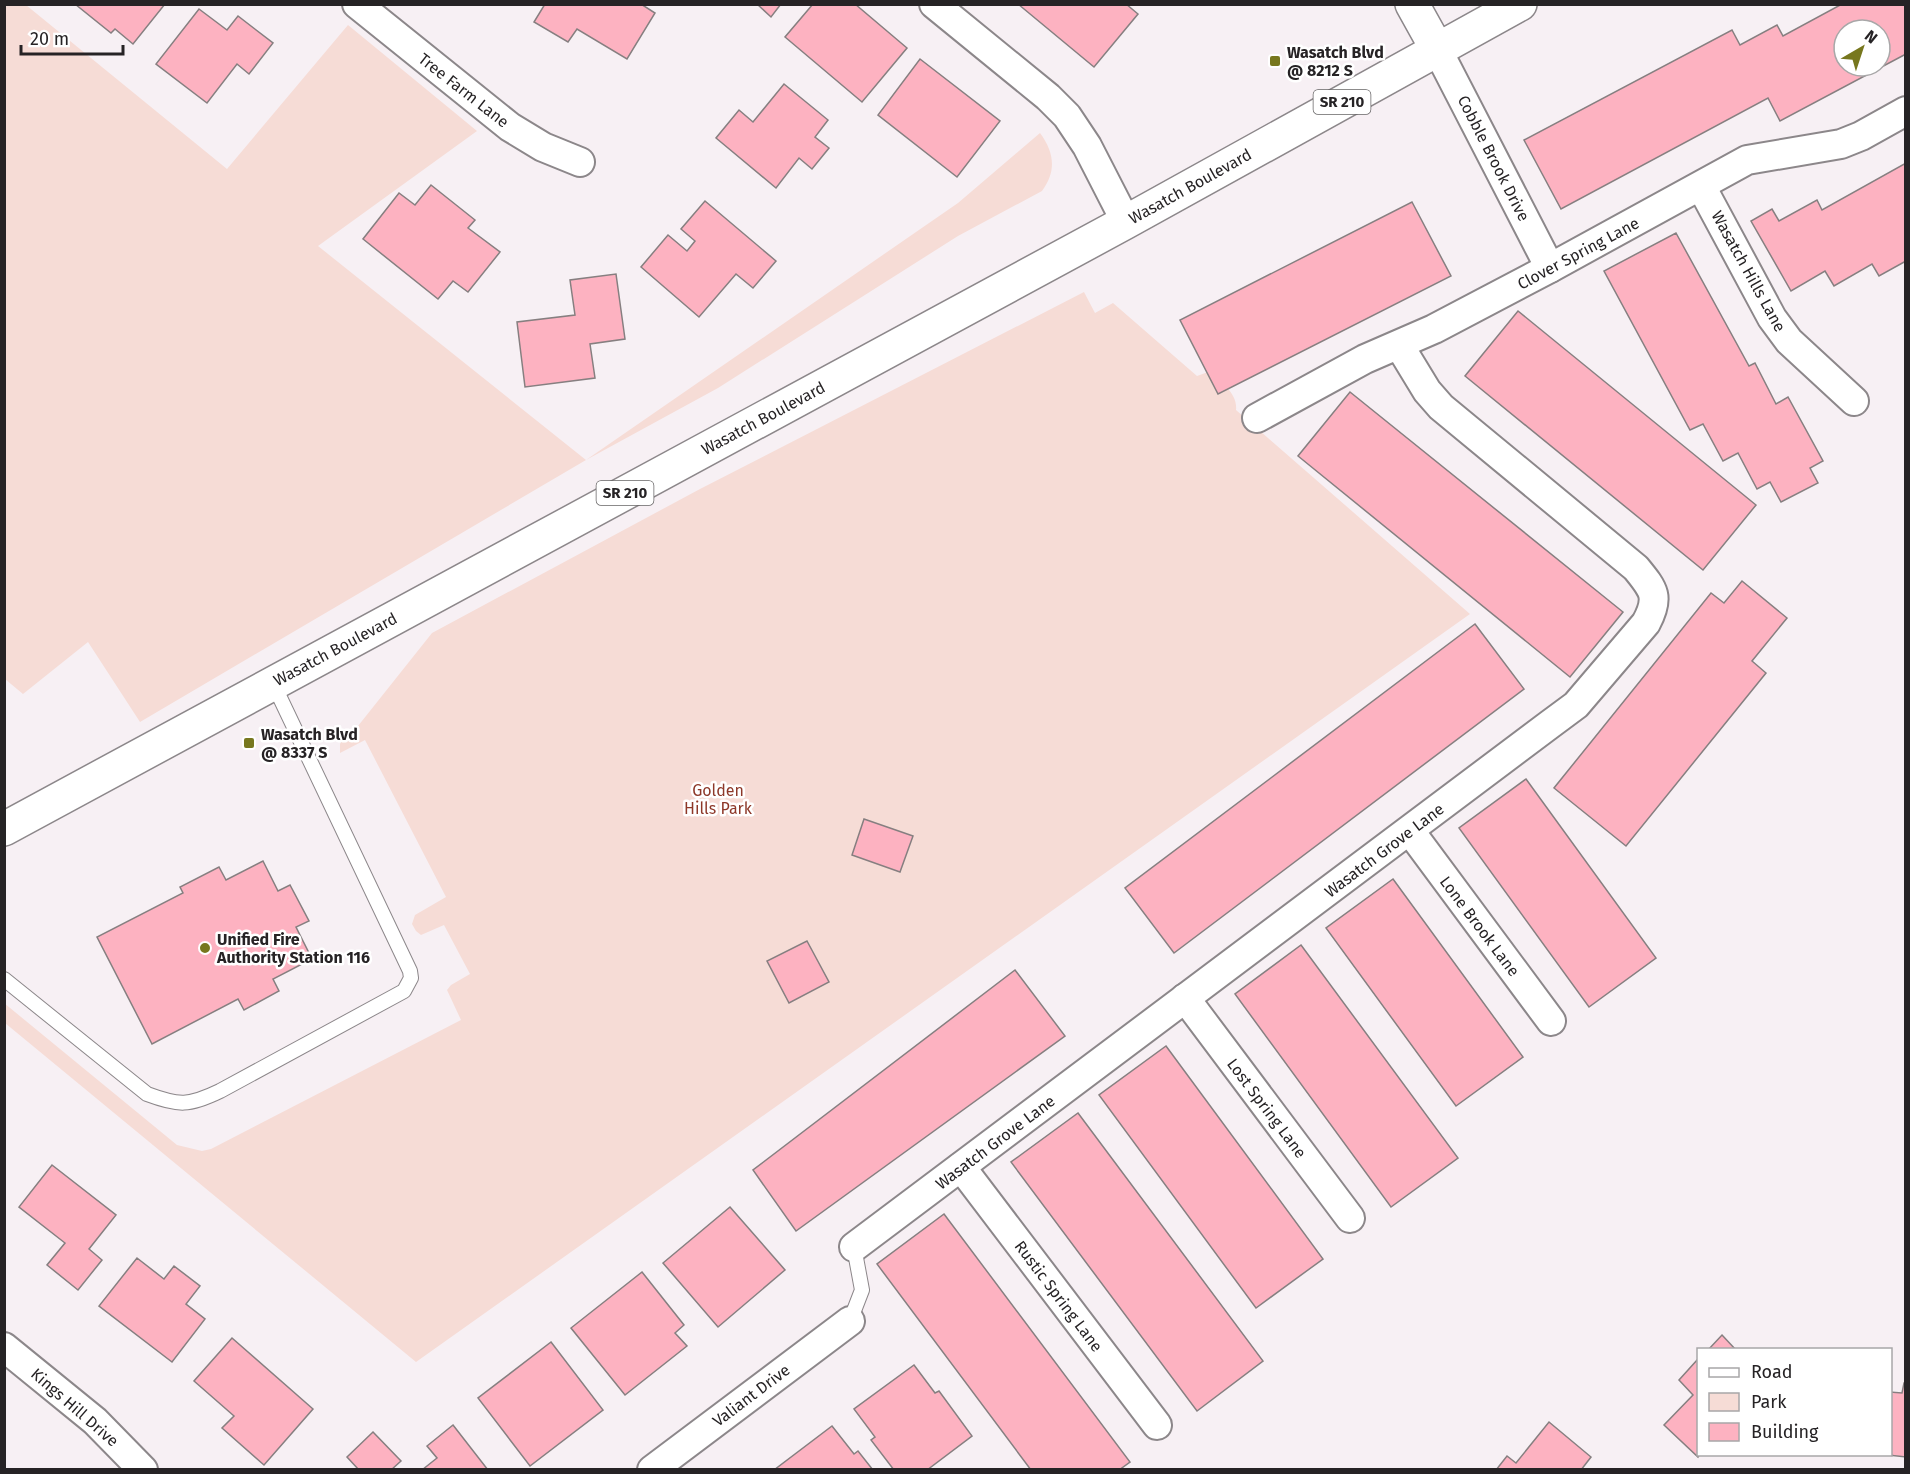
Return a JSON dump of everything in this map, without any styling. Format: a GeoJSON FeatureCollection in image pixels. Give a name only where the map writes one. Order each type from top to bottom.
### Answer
{"type":"FeatureCollection","features":[{"type":"Feature","properties":{"kind":"main road"},"geometry":{"type":"LineString","coordinates":[[1412,4],[1437,49]]}},
{"type":"Feature","properties":{"kind":"main road","name":"Wasatch Boulevard"},"geometry":{"type":"LineString","coordinates":[[4,829],[1126,222],[1520,4]]}},
{"type":"Feature","properties":{"kind":"street","name":"Tree Farm Lane"},"geometry":{"type":"LineString","coordinates":[[357,4],[510,127],[543,147],[580,162]]}},
{"type":"Feature","properties":{"kind":"street"},"geometry":{"type":"LineString","coordinates":[[934,4],[1048,97],[1067,116],[1088,146],[1126,222]]}},
{"type":"Feature","properties":{"kind":"street","name":"Cobble Brook Drive"},"geometry":{"type":"LineString","coordinates":[[1437,49],[1550,268]]}},
{"type":"Feature","properties":{"kind":"street","name":"Clover Spring Lane"},"geometry":{"type":"LineString","coordinates":[[1257,418],[1365,358],[1434,329],[1550,268],[1746,160],[1841,144],[1862,136],[1905,111]]}},
{"type":"Feature","properties":{"kind":"street","name":"Wasatch Hills Lane"},"geometry":{"type":"LineString","coordinates":[[1701,186],[1772,318],[1789,341],[1854,401]]}},
{"type":"Feature","properties":{"kind":"street","name":"Wasatch Grove Lane"},"geometry":{"type":"LineString","coordinates":[[854,1247],[1576,705],[1646,623],[1653,609],[1655,597],[1650,585],[1636,568],[1441,407],[1427,391],[1399,345]]}},
{"type":"Feature","properties":{"kind":"street","name":"Lone Brook Lane"},"geometry":{"type":"LineString","coordinates":[[1410,831],[1551,1021]]}},
{"type":"Feature","properties":{"kind":"street","name":"Lost Spring Lane"},"geometry":{"type":"LineString","coordinates":[[1185,998],[1350,1218]]}},
{"type":"Feature","properties":{"kind":"street","name":"Rustic Spring Lane"},"geometry":{"type":"LineString","coordinates":[[961,1167],[1157,1425]]}},
{"type":"Feature","properties":{"kind":"street","name":"Valiant Drive"},"geometry":{"type":"LineString","coordinates":[[652,1470],[850,1321]]}},
{"type":"Feature","properties":{"kind":"street","name":"Kings Hill Drive"},"geometry":{"type":"LineString","coordinates":[[4,1347],[95,1421],[143,1470]]}},
{"type":"Feature","properties":{"kind":"lane"},"geometry":{"type":"LineString","coordinates":[[4,978],[147,1094],[166,1101],[184,1104],[220,1091],[404,991],[411,978],[410,971],[273,683]]}},
{"type":"Feature","properties":{"kind":"lane","name":"Wasatch Grove Lane"},"geometry":{"type":"LineString","coordinates":[[850,1321],[862,1290],[854,1247]]}},
{"type":"Feature","properties":{"kind":"green space"},"geometry":{"type":"Polygon","coordinates":[[[4,5],[26,5],[227,169],[348,25],[477,131],[318,246],[586,460],[140,722],[88,642],[23,694],[5,679],[4,5]]]}},
{"type":"Feature","properties":{"kind":"green space"},"geometry":{"type":"Polygon","coordinates":[[[1040,133],[1045,140],[1051,154],[1052,169],[1042,191],[958,236],[718,388],[586,460],[958,203],[1040,133]]]}},
{"type":"Feature","properties":{"kind":"green space","name":"Golden Hills Park"},"geometry":{"type":"Polygon","coordinates":[[[1084,292],[1095,313],[1113,303],[1197,376],[1208,372],[1218,379],[1234,398],[1236,410],[1470,614],[416,1362],[5,1023],[4,1003],[177,1145],[202,1151],[211,1149],[461,1020],[447,990],[451,985],[470,974],[444,925],[421,935],[412,924],[415,915],[446,897],[365,740],[340,753],[343,738],[360,730],[358,726],[432,633],[700,489],[1084,292]]]}},
{"type":"Feature","properties":{"kind":"building"},"geometry":{"type":"Polygon","coordinates":[[[75,4],[165,4],[133,44],[115,29],[111,33],[75,4]]]}},
{"type":"Feature","properties":{"kind":"building"},"geometry":{"type":"Polygon","coordinates":[[[545,4],[641,4],[655,13],[627,59],[577,29],[568,42],[534,22],[545,4]]]}},
{"type":"Feature","properties":{"kind":"building"},"geometry":{"type":"Polygon","coordinates":[[[757,4],[781,4],[771,17],[757,4]]]}},
{"type":"Feature","properties":{"kind":"building"},"geometry":{"type":"Polygon","coordinates":[[[813,4],[855,4],[907,48],[862,102],[785,37],[813,4]]]}},
{"type":"Feature","properties":{"kind":"building"},"geometry":{"type":"Polygon","coordinates":[[[1018,4],[1126,4],[1138,14],[1094,67],[1018,4]]]}},
{"type":"Feature","properties":{"kind":"building"},"geometry":{"type":"Polygon","coordinates":[[[1842,4],[1906,4],[1906,54],[1892,61],[1892,18],[1832,18],[1832,78],[1861,78],[1780,121],[1768,98],[1561,209],[1524,140],[1732,30],[1740,45],[1777,25],[1783,36],[1842,4]]]}},
{"type":"Feature","properties":{"kind":"building"},"geometry":{"type":"Polygon","coordinates":[[[199,9],[227,30],[238,16],[273,43],[249,74],[237,64],[207,103],[156,64],[199,9]]]}},
{"type":"Feature","properties":{"kind":"building"},"geometry":{"type":"Polygon","coordinates":[[[920,59],[1000,121],[957,177],[878,115],[920,59]]]}},
{"type":"Feature","properties":{"kind":"building"},"geometry":{"type":"Polygon","coordinates":[[[784,84],[828,120],[815,137],[829,148],[812,169],[799,158],[776,188],[716,138],[739,110],[753,122],[784,84]]]}},
{"type":"Feature","properties":{"kind":"building"},"geometry":{"type":"Polygon","coordinates":[[[1906,163],[1906,261],[1879,276],[1872,264],[1834,286],[1825,271],[1791,291],[1751,221],[1772,209],[1779,221],[1817,200],[1822,210],[1906,163]]]}},
{"type":"Feature","properties":{"kind":"building"},"geometry":{"type":"Polygon","coordinates":[[[431,185],[475,220],[468,228],[500,252],[468,292],[453,281],[438,299],[363,239],[399,193],[415,205],[431,185]]]}},
{"type":"Feature","properties":{"kind":"building"},"geometry":{"type":"Polygon","coordinates":[[[705,201],[776,261],[753,288],[736,274],[699,317],[641,267],[668,235],[687,251],[695,241],[681,229],[705,201]]]}},
{"type":"Feature","properties":{"kind":"building"},"geometry":{"type":"Polygon","coordinates":[[[1412,202],[1451,276],[1218,394],[1180,320],[1412,202]]]}},
{"type":"Feature","properties":{"kind":"building"},"geometry":{"type":"Polygon","coordinates":[[[1676,233],[1749,366],[1755,363],[1776,404],[1788,397],[1823,461],[1810,468],[1818,483],[1781,502],[1770,482],[1757,489],[1738,453],[1723,461],[1703,424],[1690,430],[1604,271],[1676,233]]]}},
{"type":"Feature","properties":{"kind":"building"},"geometry":{"type":"Polygon","coordinates":[[[616,274],[625,339],[590,344],[595,378],[525,387],[517,322],[575,315],[570,280],[616,274]]]}},
{"type":"Feature","properties":{"kind":"building"},"geometry":{"type":"Polygon","coordinates":[[[1518,311],[1756,505],[1703,570],[1465,376],[1518,311]]]}},
{"type":"Feature","properties":{"kind":"building"},"geometry":{"type":"Polygon","coordinates":[[[1350,392],[1623,612],[1570,677],[1298,456],[1350,392]]]}},
{"type":"Feature","properties":{"kind":"building"},"geometry":{"type":"Polygon","coordinates":[[[1742,581],[1787,618],[1752,661],[1766,673],[1626,846],[1554,788],[1711,593],[1724,603],[1742,581]]]}},
{"type":"Feature","properties":{"kind":"building"},"geometry":{"type":"Polygon","coordinates":[[[1475,624],[1524,689],[1174,953],[1125,888],[1475,624]]]}},
{"type":"Feature","properties":{"kind":"building"},"geometry":{"type":"Polygon","coordinates":[[[1526,779],[1656,958],[1589,1007],[1459,828],[1526,779]]]}},
{"type":"Feature","properties":{"kind":"building"},"geometry":{"type":"Polygon","coordinates":[[[864,819],[913,836],[900,872],[852,855],[864,819]]]}},
{"type":"Feature","properties":{"kind":"building","name":"Unified Fire Authority Station 116"},"geometry":{"type":"Polygon","coordinates":[[[263,861],[278,891],[290,885],[309,921],[296,927],[312,959],[273,979],[279,991],[244,1010],[238,999],[152,1044],[97,937],[183,893],[180,887],[219,867],[226,880],[263,861]]]}},
{"type":"Feature","properties":{"kind":"building"},"geometry":{"type":"Polygon","coordinates":[[[1393,879],[1523,1057],[1456,1106],[1326,928],[1393,879]]]}},
{"type":"Feature","properties":{"kind":"building"},"geometry":{"type":"Polygon","coordinates":[[[807,941],[829,982],[789,1003],[767,961],[807,941]]]}},
{"type":"Feature","properties":{"kind":"building"},"geometry":{"type":"Polygon","coordinates":[[[1301,945],[1458,1158],[1391,1207],[1235,994],[1301,945]]]}},
{"type":"Feature","properties":{"kind":"building"},"geometry":{"type":"Polygon","coordinates":[[[1015,970],[1065,1036],[796,1231],[753,1170],[1015,970]]]}},
{"type":"Feature","properties":{"kind":"building"},"geometry":{"type":"Polygon","coordinates":[[[1166,1046],[1323,1259],[1256,1308],[1099,1095],[1166,1046]]]}},
{"type":"Feature","properties":{"kind":"building"},"geometry":{"type":"Polygon","coordinates":[[[1078,1113],[1263,1361],[1197,1411],[1011,1162],[1078,1113]]]}},
{"type":"Feature","properties":{"kind":"building"},"geometry":{"type":"Polygon","coordinates":[[[52,1165],[116,1215],[89,1249],[102,1260],[78,1290],[47,1265],[65,1243],[19,1207],[52,1165]]]}},
{"type":"Feature","properties":{"kind":"building"},"geometry":{"type":"Polygon","coordinates":[[[730,1207],[785,1270],[718,1327],[663,1263],[730,1207]]]}},
{"type":"Feature","properties":{"kind":"building"},"geometry":{"type":"Polygon","coordinates":[[[944,1214],[1130,1462],[1119,1470],[1031,1470],[877,1264],[944,1214]]]}},
{"type":"Feature","properties":{"kind":"building"},"geometry":{"type":"Polygon","coordinates":[[[137,1258],[164,1279],[174,1266],[200,1286],[186,1304],[205,1319],[172,1362],[99,1306],[137,1258]]]}},
{"type":"Feature","properties":{"kind":"building"},"geometry":{"type":"Polygon","coordinates":[[[642,1272],[684,1325],[675,1333],[687,1346],[625,1395],[571,1328],[642,1272]]]}},
{"type":"Feature","properties":{"kind":"building"},"geometry":{"type":"Polygon","coordinates":[[[1722,1335],[1734,1348],[1710,1348],[1722,1335]]]}},
{"type":"Feature","properties":{"kind":"building"},"geometry":{"type":"Polygon","coordinates":[[[232,1338],[313,1409],[264,1465],[222,1428],[234,1416],[194,1381],[232,1338]]]}},
{"type":"Feature","properties":{"kind":"building"},"geometry":{"type":"Polygon","coordinates":[[[551,1342],[603,1410],[530,1466],[478,1398],[551,1342]]]}},
{"type":"Feature","properties":{"kind":"building"},"geometry":{"type":"Polygon","coordinates":[[[1697,1360],[1698,1457],[1664,1425],[1693,1395],[1679,1380],[1697,1360]]]}},
{"type":"Feature","properties":{"kind":"building"},"geometry":{"type":"Polygon","coordinates":[[[914,1365],[935,1393],[939,1391],[972,1436],[927,1470],[894,1470],[871,1440],[875,1437],[854,1409],[914,1365]]]}},
{"type":"Feature","properties":{"kind":"building"},"geometry":{"type":"Polygon","coordinates":[[[1904,1383],[1906,1383],[1906,1457],[1892,1455],[1892,1392],[1902,1393],[1904,1383]]]}},
{"type":"Feature","properties":{"kind":"building"},"geometry":{"type":"Polygon","coordinates":[[[1549,1422],[1591,1457],[1581,1470],[1496,1470],[1507,1456],[1516,1463],[1549,1422]]]}},
{"type":"Feature","properties":{"kind":"building"},"geometry":{"type":"Polygon","coordinates":[[[453,1425],[488,1470],[422,1470],[437,1458],[427,1446],[453,1425]]]}},
{"type":"Feature","properties":{"kind":"building"},"geometry":{"type":"Polygon","coordinates":[[[832,1426],[854,1454],[858,1451],[873,1470],[774,1470],[832,1426]]]}},
{"type":"Feature","properties":{"kind":"building"},"geometry":{"type":"Polygon","coordinates":[[[373,1432],[401,1461],[391,1470],[359,1470],[347,1457],[373,1432]]]}},
{"type":"Feature","properties":{"kind":"place","name":"Wasatch Blvd @ 8212 S"},"geometry":{"type":"Point","coordinates":[1275,61]}},
{"type":"Feature","properties":{"kind":"place","name":"Wasatch Blvd @ 8337 S"},"geometry":{"type":"Point","coordinates":[249,743]}},
{"type":"Feature","properties":{"kind":"place","name":"Unified Fire Authority Station 116"},"geometry":{"type":"Point","coordinates":[205,948]}}]}
